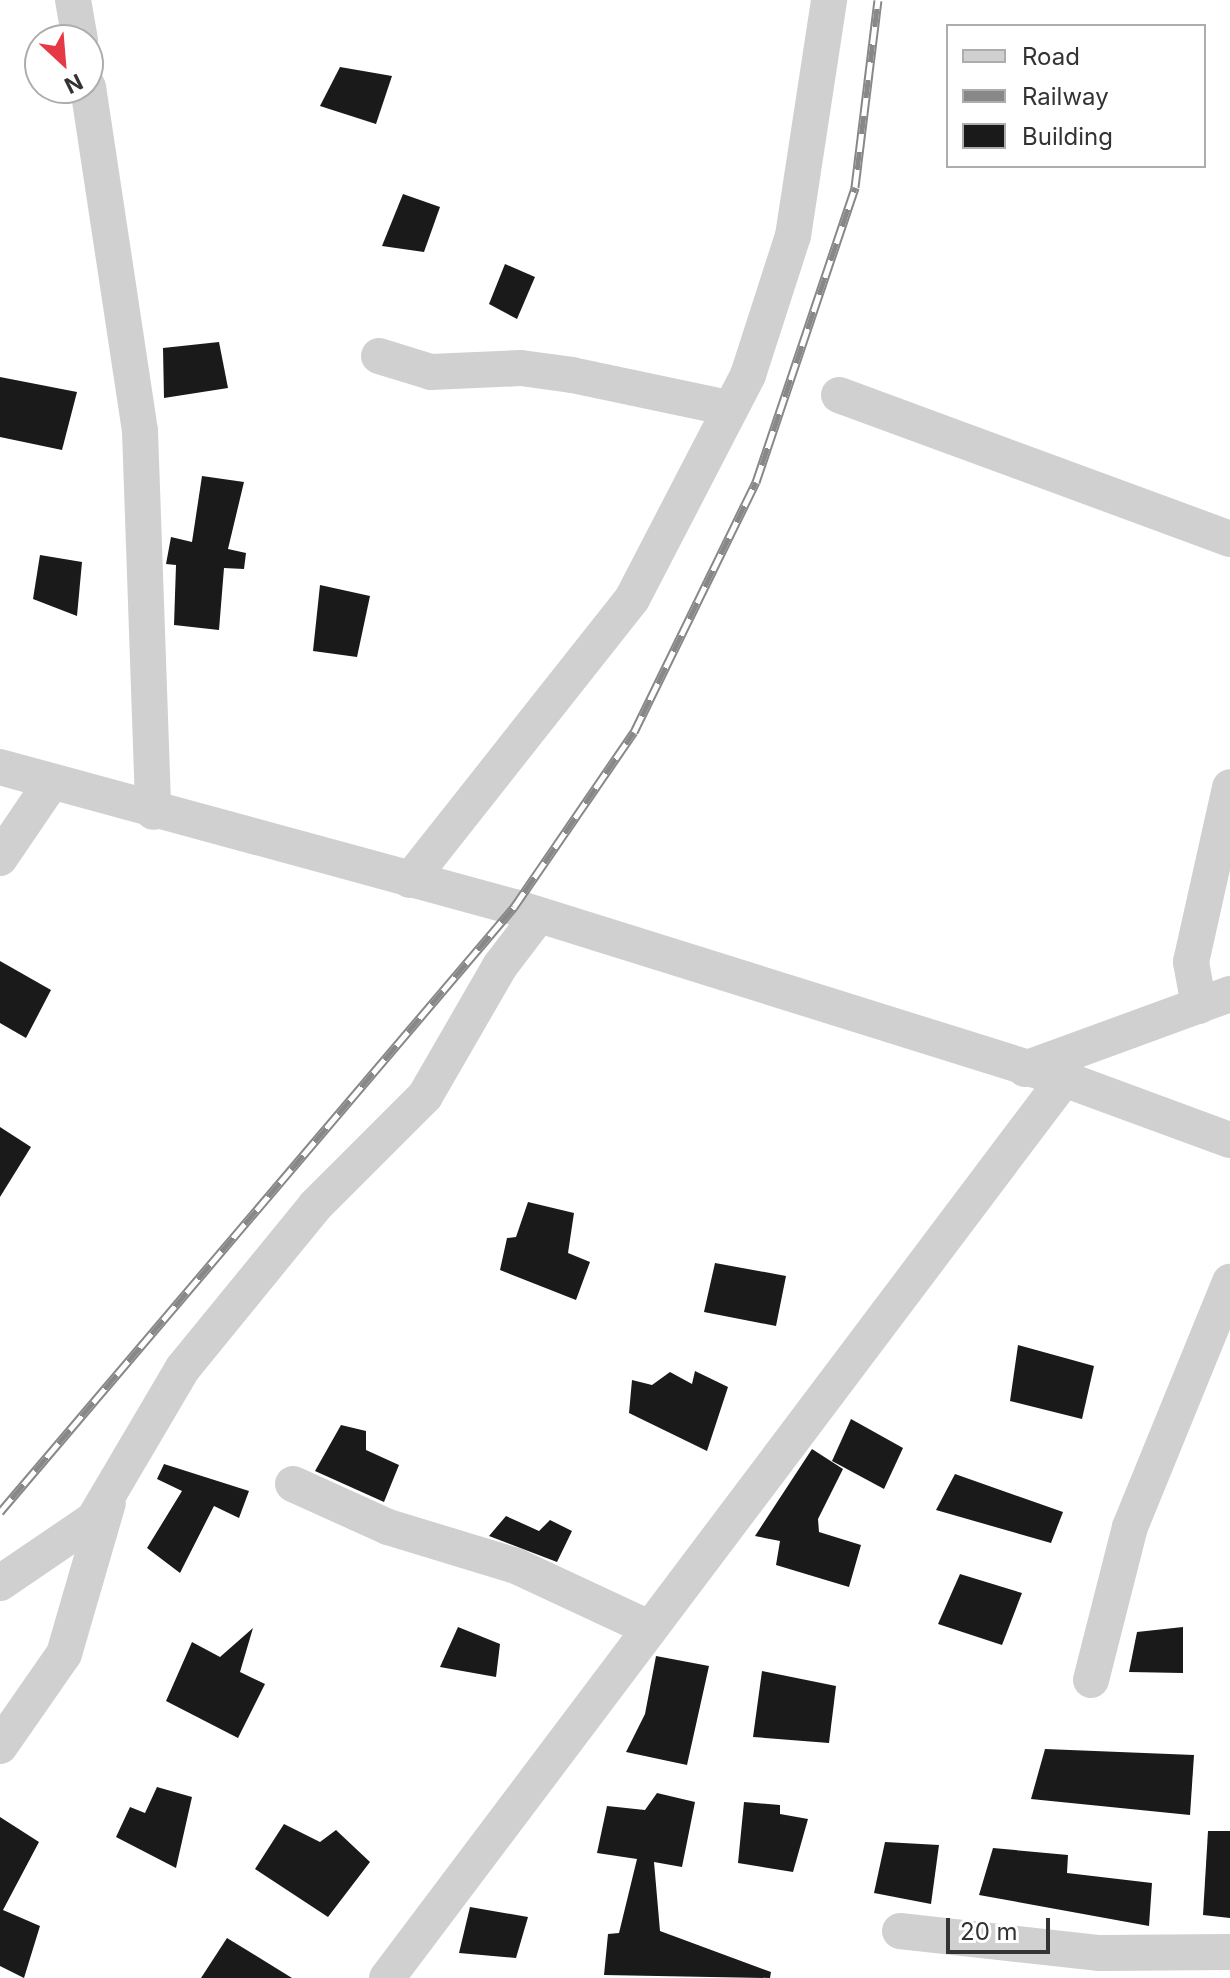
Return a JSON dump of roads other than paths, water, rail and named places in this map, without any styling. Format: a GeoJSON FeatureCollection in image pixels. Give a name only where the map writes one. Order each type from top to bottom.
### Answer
{"type":"FeatureCollection","features":[{"type":"Feature","properties":{"kind":"street"},"geometry":{"type":"LineString","coordinates":[[73,0],[77,24]]}},
{"type":"Feature","properties":{"kind":"street"},"geometry":{"type":"LineString","coordinates":[[410,880],[632,599],[769,328],[793,236],[829,0]]}},
{"type":"Feature","properties":{"kind":"street"},"geometry":{"type":"LineString","coordinates":[[91,104],[140,431],[153,812]]}},
{"type":"Feature","properties":{"kind":"street"},"geometry":{"type":"LineString","coordinates":[[379,356],[431,372],[521,368],[572,375],[729,408]]}},
{"type":"Feature","properties":{"kind":"street"},"geometry":{"type":"LineString","coordinates":[[839,395],[1230,539]]}},
{"type":"Feature","properties":{"kind":"street"},"geometry":{"type":"LineString","coordinates":[[0,767],[153,812],[539,915],[1064,1079],[1230,1140]]}},
{"type":"Feature","properties":{"kind":"street"},"geometry":{"type":"LineString","coordinates":[[0,858],[51,783]]}},
{"type":"Feature","properties":{"kind":"street"},"geometry":{"type":"LineString","coordinates":[[1025,1069],[1215,1000],[1191,962],[1230,787]]}},
{"type":"Feature","properties":{"kind":"street"},"geometry":{"type":"LineString","coordinates":[[0,1746],[64,1654],[109,1498],[130,1449],[183,1368],[315,1206],[425,1096],[500,966],[539,915]]}},
{"type":"Feature","properties":{"kind":"street"},"geometry":{"type":"LineString","coordinates":[[387,1978],[647,1627],[1064,1079]]}},
{"type":"Feature","properties":{"kind":"street"},"geometry":{"type":"LineString","coordinates":[[1091,1680],[1130,1527],[1230,1282]]}},
{"type":"Feature","properties":{"kind":"street"},"geometry":{"type":"LineString","coordinates":[[293,1484],[388,1527],[516,1566],[647,1627]]}},
{"type":"Feature","properties":{"kind":"street"},"geometry":{"type":"LineString","coordinates":[[0,1583],[94,1519],[109,1498]]}},
{"type":"Feature","properties":{"kind":"street"},"geometry":{"type":"LineString","coordinates":[[900,1931],[1100,1953],[1230,1952]]}},
{"type":"Feature","properties":{"kind":"railway"},"geometry":{"type":"LineString","coordinates":[[0,1512],[514,907],[634,732],[756,482],[855,187],[878,0]]}}]}
